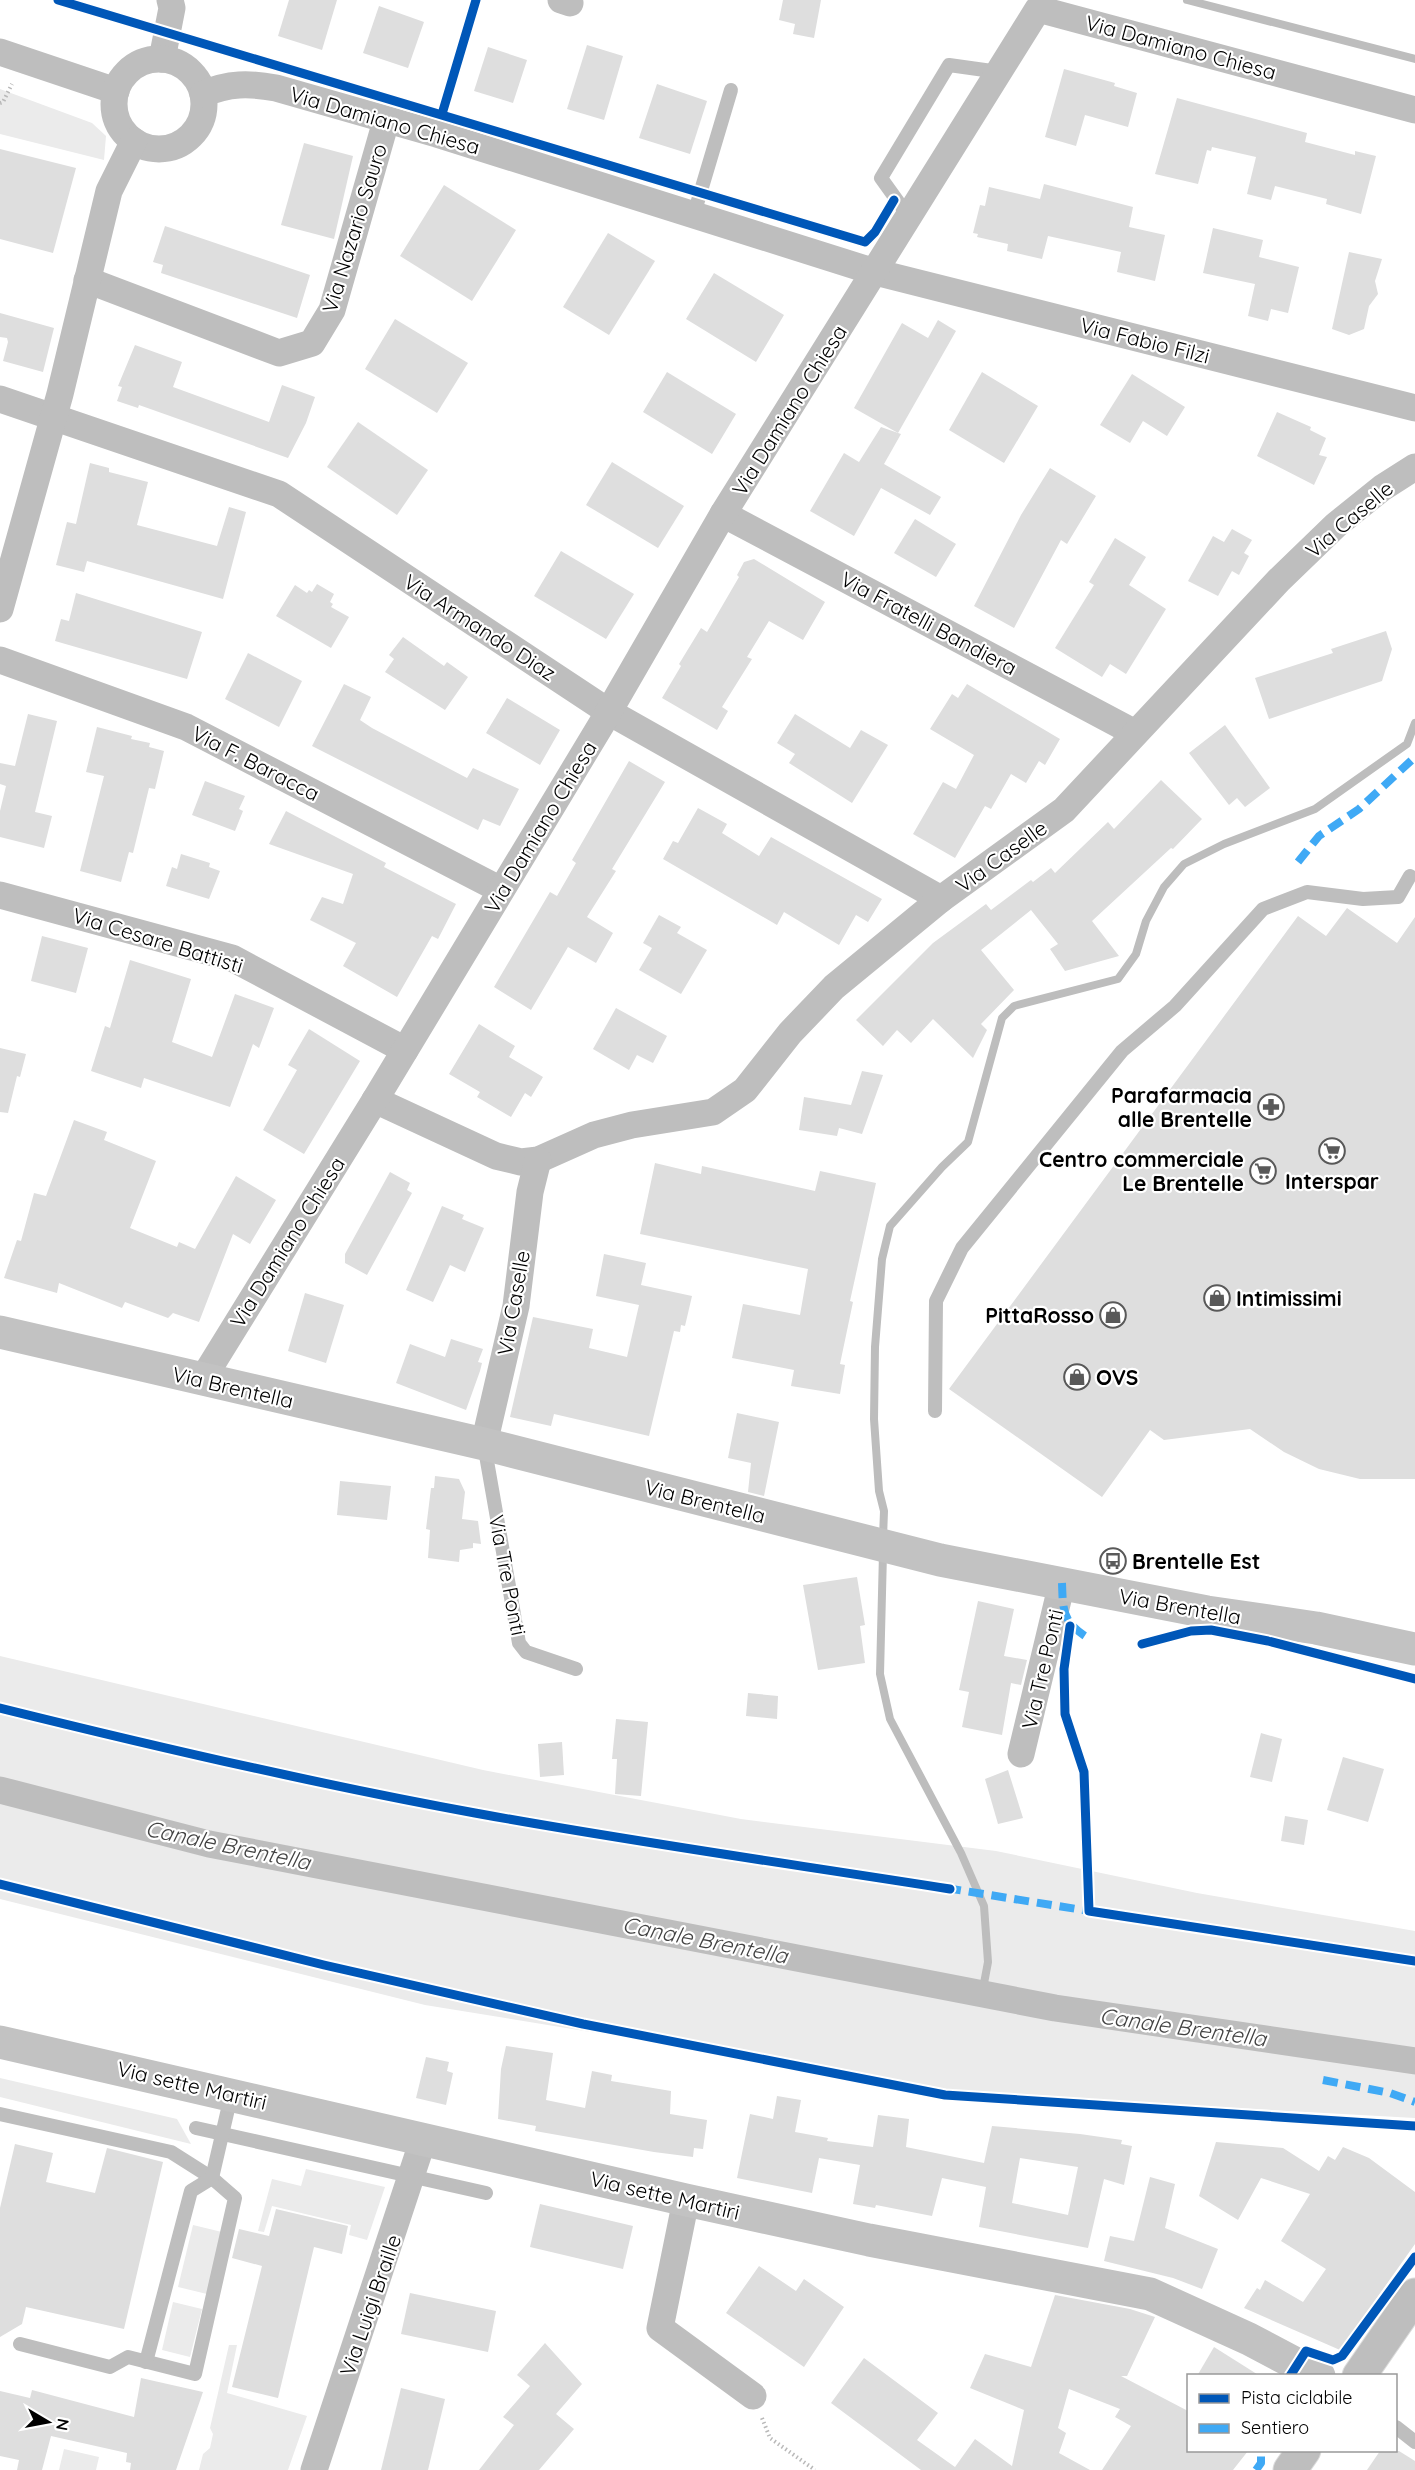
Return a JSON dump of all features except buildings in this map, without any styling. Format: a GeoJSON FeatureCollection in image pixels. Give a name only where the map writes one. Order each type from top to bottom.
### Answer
{"type":"FeatureCollection","features":[{"type":"Feature","properties":{"kind":"main road","name":"Via Brentella"},"geometry":{"type":"LineString","coordinates":[[0,1332],[484,1444],[940,1560],[1207,1612],[1316,1628],[1415,1649]]}},
{"type":"Feature","properties":{"kind":"main road","name":"Via sette Martiri"},"geometry":{"type":"LineString","coordinates":[[0,2042],[686,2200],[869,2240],[1150,2294],[1249,2339],[1315,2374]]}},
{"type":"Feature","properties":{"kind":"main road"},"geometry":{"type":"LineString","coordinates":[[1361,2374],[1411,2310]]}},
{"type":"Feature","properties":{"kind":"main road"},"geometry":{"type":"LineString","coordinates":[[1290,2470],[1303,2452]]}},
{"type":"Feature","properties":{"kind":"street"},"geometry":{"type":"LineString","coordinates":[[162,59],[163,43],[174,3]]}},
{"type":"Feature","properties":{"kind":"street","name":"Via Damiano Chiesa"},"geometry":{"type":"LineString","coordinates":[[202,1380],[375,1100],[609,711],[723,514],[1038,9],[1415,110]]}},
{"type":"Feature","properties":{"kind":"street"},"geometry":{"type":"LineString","coordinates":[[0,52],[116,91]]}},
{"type":"Feature","properties":{"kind":"street"},"geometry":{"type":"LineString","coordinates":[[162,59],[184,66],[199,83],[203,94],[204,110],[200,124],[190,136],[178,145],[163,149],[148,147],[134,141],[117,119],[114,105],[116,91],[123,78],[133,67],[147,60],[162,59]]}},
{"type":"Feature","properties":{"kind":"street","name":"Via Damiano Chiesa"},"geometry":{"type":"LineString","coordinates":[[203,94],[221,86],[250,83],[386,121],[694,214],[875,272]]}},
{"type":"Feature","properties":{"kind":"street","name":"Via Nazario Sauro"},"geometry":{"type":"LineString","coordinates":[[87,280],[279,353],[312,343],[332,310],[386,121]]}},
{"type":"Feature","properties":{"kind":"street"},"geometry":{"type":"LineString","coordinates":[[0,609],[53,418],[109,191],[134,141]]}},
{"type":"Feature","properties":{"kind":"street","name":"Via Fabio Filzi"},"geometry":{"type":"LineString","coordinates":[[875,272],[1415,408]]}},
{"type":"Feature","properties":{"kind":"street","name":"Via Armando Diaz"},"geometry":{"type":"LineString","coordinates":[[0,399],[279,494],[609,711],[941,899]]}},
{"type":"Feature","properties":{"kind":"street","name":"Via Caselle"},"geometry":{"type":"LineString","coordinates":[[375,1100],[496,1156],[521,1162],[538,1160],[594,1135],[632,1125],[712,1112],[745,1090],[790,1033],[834,987],[941,899],[1064,810],[1279,580],[1336,525],[1382,488],[1415,467]]}},
{"type":"Feature","properties":{"kind":"street","name":"Via Fratelli Bandiera"},"geometry":{"type":"LineString","coordinates":[[723,514],[1135,733]]}},
{"type":"Feature","properties":{"kind":"street","name":"Via F. Baracca"},"geometry":{"type":"LineString","coordinates":[[0,660],[186,727],[501,890]]}},
{"type":"Feature","properties":{"kind":"street","name":"Via Cesare Battisti"},"geometry":{"type":"LineString","coordinates":[[0,895],[232,958],[405,1050]]}},
{"type":"Feature","properties":{"kind":"street","name":"Via Caselle"},"geometry":{"type":"LineString","coordinates":[[484,1444],[516,1306],[530,1192],[538,1160]]}},
{"type":"Feature","properties":{"kind":"street","name":"Via Tre Ponti"},"geometry":{"type":"LineString","coordinates":[[1021,1754],[1062,1583]]}},
{"type":"Feature","properties":{"kind":"street","name":"Via Luigi Braille"},"geometry":{"type":"LineString","coordinates":[[314,2470],[413,2177],[423,2140]]}},
{"type":"Feature","properties":{"kind":"street"},"geometry":{"type":"LineString","coordinates":[[686,2200],[660,2328],[753,2396]]}},
{"type":"Feature","properties":{"kind":"lane"},"geometry":{"type":"LineString","coordinates":[[909,217],[881,178],[949,65],[999,72]]}},
{"type":"Feature","properties":{"kind":"lane"},"geometry":{"type":"LineString","coordinates":[[694,214],[731,90]]}},
{"type":"Feature","properties":{"kind":"lane"},"geometry":{"type":"LineString","coordinates":[[935,1411],[936,1301],[962,1248],[1122,1051],[1175,1006],[1263,909],[1307,892],[1363,899],[1398,897],[1410,876]]}},
{"type":"Feature","properties":{"kind":"lane","name":"Via Tre Ponti"},"geometry":{"type":"LineString","coordinates":[[484,1444],[519,1643],[525,1652],[576,1670]]}},
{"type":"Feature","properties":{"kind":"lane"},"geometry":{"type":"LineString","coordinates":[[146,2362],[191,2191],[213,2178],[232,2094]]}},
{"type":"Feature","properties":{"kind":"lane"},"geometry":{"type":"LineString","coordinates":[[0,2114],[171,2152],[213,2178],[235,2198],[195,2374],[128,2357],[110,2367],[20,2344]]}},
{"type":"Feature","properties":{"kind":"lane"},"geometry":{"type":"LineString","coordinates":[[196,2128],[486,2193]]}},
{"type":"Feature","properties":{"kind":"lane"},"geometry":{"type":"LineString","coordinates":[[1397,2428],[1415,2442]]}},
{"type":"Feature","properties":{"kind":"path"},"geometry":{"type":"LineString","coordinates":[[0,102],[3,102],[12,84]]}},
{"type":"Feature","properties":{"kind":"path"},"geometry":{"type":"LineString","coordinates":[[753,2396],[770,2438],[815,2470]]}},
{"type":"Feature","properties":{"kind":"shaded area"},"geometry":{"type":"Polygon","coordinates":[[[0,89],[92,123],[106,136],[104,160],[0,134],[0,89]]]}},
{"type":"Feature","properties":{"kind":"shaded area"},"geometry":{"type":"Polygon","coordinates":[[[0,1656],[483,1770],[741,1819],[996,1851],[1197,1893],[1415,1931],[1415,2118],[965,2093],[425,2005],[0,1899],[0,1656]]]}},
{"type":"Feature","properties":{"kind":"shaded area"},"geometry":{"type":"Polygon","coordinates":[[[0,2078],[177,2119],[191,2144],[0,2097],[0,2078]]]}},
{"type":"Feature","properties":{"kind":"shaded area"},"geometry":{"type":"Polygon","coordinates":[[[306,2169],[385,2187],[367,2240],[349,2235],[351,2225],[272,2206],[264,2232],[258,2231],[272,2179],[301,2186],[306,2169]]]}},
{"type":"Feature","properties":{"kind":"shaded area"},"geometry":{"type":"Polygon","coordinates":[[[193,2225],[222,2232],[207,2294],[178,2287],[193,2225]]]}},
{"type":"Feature","properties":{"kind":"shaded area"},"geometry":{"type":"Polygon","coordinates":[[[173,2302],[202,2309],[190,2357],[162,2350],[173,2302]]]}},
{"type":"Feature","properties":{"kind":"shaded area"},"geometry":{"type":"Polygon","coordinates":[[[229,2345],[237,2345],[227,2393],[307,2416],[288,2470],[199,2470],[203,2454],[210,2448],[213,2434],[210,2428],[229,2345]]]}},
{"type":"Feature","properties":{"kind":"shaded area"},"geometry":{"type":"Polygon","coordinates":[[[64,2449],[99,2457],[96,2470],[59,2470],[64,2449]]]}},
{"type":"Feature","properties":{"kind":"waterway"},"geometry":{"type":"LineString","coordinates":[[1187,0],[1415,59]]}},
{"type":"Feature","properties":{"kind":"waterway"},"geometry":{"type":"LineString","coordinates":[[883,1538],[884,1511],[879,1491],[874,1419],[875,1347],[882,1259],[890,1226],[942,1167],[968,1142],[1002,1018],[1014,1006],[1118,979],[1136,954],[1146,921],[1164,887],[1184,864],[1224,844],[1315,809],[1407,744],[1415,723]]}},
{"type":"Feature","properties":{"kind":"waterway"},"geometry":{"type":"LineString","coordinates":[[883,1553],[880,1674],[890,1719],[961,1853],[984,1906],[988,1962],[982,1994]]}},
{"type":"Feature","properties":{"kind":"waterway","name":"Canale Brentella"},"geometry":{"type":"LineString","coordinates":[[0,1790],[209,1844],[1055,2008],[1415,2061]]}},
{"type":"Feature","properties":{"kind":"marked path"},"geometry":{"type":"LineString","coordinates":[[1298,862],[1319,836],[1359,809],[1415,757]]}},
{"type":"Feature","properties":{"kind":"marked path"},"geometry":{"type":"LineString","coordinates":[[1062,1583],[1065,1614],[1072,1625],[1085,1636]]}},
{"type":"Feature","properties":{"kind":"marked path"},"geometry":{"type":"LineString","coordinates":[[946,1888],[1089,1911],[1089,1906]]}},
{"type":"Feature","properties":{"kind":"marked path"},"geometry":{"type":"LineString","coordinates":[[1323,2080],[1390,2093],[1415,2102]]}},
{"type":"Feature","properties":{"kind":"marked path"},"geometry":{"type":"LineString","coordinates":[[1256,2470],[1261,2463],[1261,2452]]}},
{"type":"Feature","properties":{"kind":"cycle path"},"geometry":{"type":"LineString","coordinates":[[58,0],[865,242],[875,232],[894,200]]}},
{"type":"Feature","properties":{"kind":"cycle path"},"geometry":{"type":"LineString","coordinates":[[442,114],[476,0]]}},
{"type":"Feature","properties":{"kind":"cycle path"},"geometry":{"type":"LineString","coordinates":[[1070,1626],[1064,1669],[1065,1714],[1084,1772],[1089,1911],[1415,1961]]}},
{"type":"Feature","properties":{"kind":"cycle path"},"geometry":{"type":"LineString","coordinates":[[1142,1644],[1191,1631],[1211,1630],[1268,1641],[1415,1679]]}},
{"type":"Feature","properties":{"kind":"cycle path"},"geometry":{"type":"LineString","coordinates":[[0,1708],[237,1764],[415,1802],[594,1834],[950,1889]]}},
{"type":"Feature","properties":{"kind":"cycle path"},"geometry":{"type":"LineString","coordinates":[[0,1884],[324,1965],[583,2024],[945,2095],[1415,2126]]}},
{"type":"Feature","properties":{"kind":"cycle path"},"geometry":{"type":"LineString","coordinates":[[1291,2374],[1306,2351],[1333,2360],[1342,2356],[1415,2257]]}},
{"type":"Feature","properties":{"kind":"place","name":"Parafarmacia alle Brentelle"},"geometry":{"type":"Point","coordinates":[1271,1107]}},
{"type":"Feature","properties":{"kind":"place","name":"Interspar"},"geometry":{"type":"Point","coordinates":[1332,1151]}},
{"type":"Feature","properties":{"kind":"place","name":"Centro commerciale Le Brentelle"},"geometry":{"type":"Point","coordinates":[1263,1171]}},
{"type":"Feature","properties":{"kind":"place","name":"Intimissimi"},"geometry":{"type":"Point","coordinates":[1217,1298]}},
{"type":"Feature","properties":{"kind":"place","name":"PittaRosso"},"geometry":{"type":"Point","coordinates":[1113,1315]}},
{"type":"Feature","properties":{"kind":"place","name":"OVS"},"geometry":{"type":"Point","coordinates":[1077,1377]}},
{"type":"Feature","properties":{"kind":"place","name":"Brentelle Est"},"geometry":{"type":"Point","coordinates":[1113,1561]}}]}
